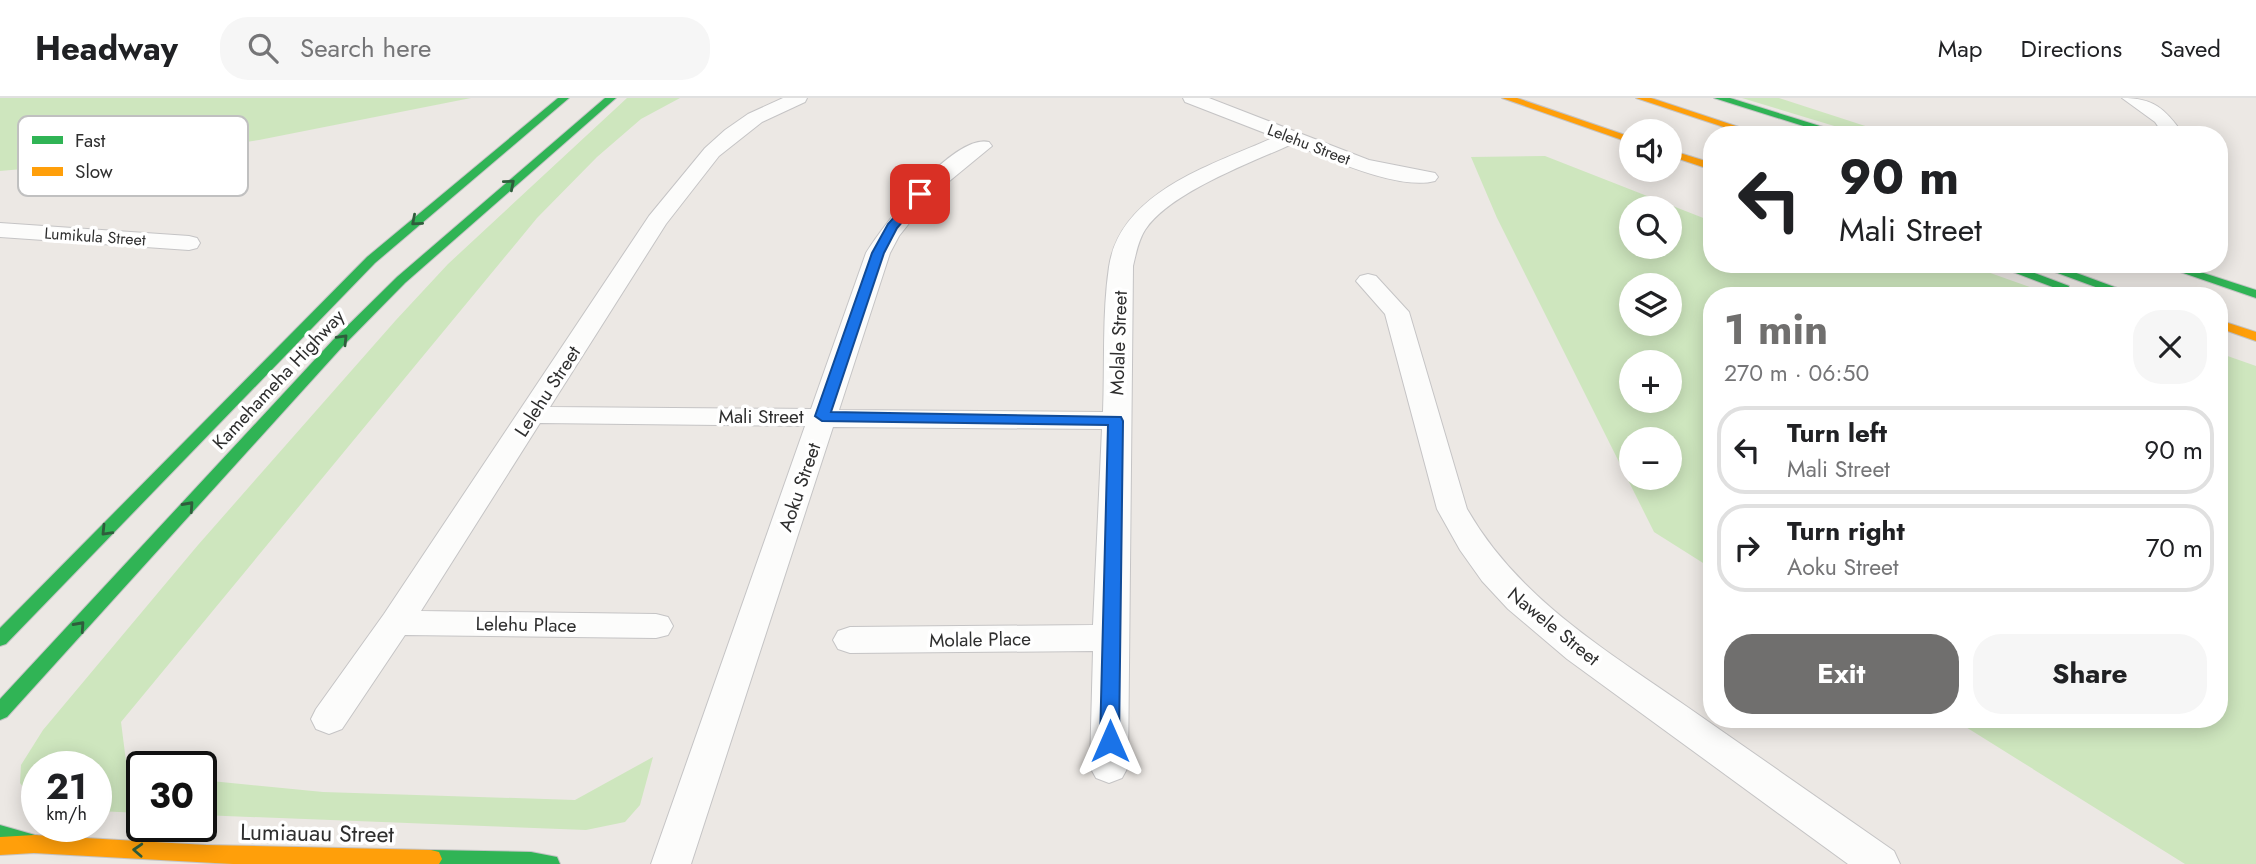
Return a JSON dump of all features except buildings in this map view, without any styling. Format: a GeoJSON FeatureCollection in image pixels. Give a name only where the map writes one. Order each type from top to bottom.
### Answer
{"type":"FeatureCollection","features":[{"type":"Feature","properties":{"kind":"main road","name":"Kamehameha Highway"},"geometry":{"type":"LineString","coordinates":[[0,639],[371,260],[563,98]]}},
{"type":"Feature","properties":{"kind":"main road"},"geometry":{"type":"LineString","coordinates":[[1507,98],[1619,136]]}},
{"type":"Feature","properties":{"kind":"main road"},"geometry":{"type":"LineString","coordinates":[[1540,98],[1619,124]]}},
{"type":"Feature","properties":{"kind":"main road"},"geometry":{"type":"LineString","coordinates":[[1641,98],[1730,126]]}},
{"type":"Feature","properties":{"kind":"main road"},"geometry":{"type":"LineString","coordinates":[[1719,98],[1814,126]]}},
{"type":"Feature","properties":{"kind":"main road","name":"Kamehameha Highway"},"geometry":{"type":"LineString","coordinates":[[0,712],[338,344],[392,289],[608,100]]}},
{"type":"Feature","properties":{"kind":"main road"},"geometry":{"type":"LineString","coordinates":[[1682,145],[1703,152]]}},
{"type":"Feature","properties":{"kind":"main road"},"geometry":{"type":"LineString","coordinates":[[1682,157],[1703,164]]}},
{"type":"Feature","properties":{"kind":"main road"},"geometry":{"type":"LineString","coordinates":[[2024,273],[2065,287]]}},
{"type":"Feature","properties":{"kind":"main road"},"geometry":{"type":"LineString","coordinates":[[2065,273],[2107,287]]}},
{"type":"Feature","properties":{"kind":"main road"},"geometry":{"type":"LineString","coordinates":[[2191,273],[2256,294]]}},
{"type":"Feature","properties":{"kind":"main road"},"geometry":{"type":"LineString","coordinates":[[2228,327],[2256,337]]}},
{"type":"Feature","properties":{"kind":"main road"},"geometry":{"type":"LineString","coordinates":[[2228,341],[2256,350]]}},
{"type":"Feature","properties":{"kind":"main road"},"geometry":{"type":"LineString","coordinates":[[29,704],[54,654]]}},
{"type":"Feature","properties":{"kind":"main road"},"geometry":{"type":"LineString","coordinates":[[0,834],[34,844]]}},
{"type":"Feature","properties":{"kind":"main road","name":"Lumiauau Street"},"geometry":{"type":"LineString","coordinates":[[0,846],[34,844],[206,854],[531,861],[549,864]]}},
{"type":"Feature","properties":{"kind":"street","name":"Lelehu Street"},"geometry":{"type":"LineString","coordinates":[[329,719],[396,623],[643,240],[712,152],[755,118],[798,98]]}},
{"type":"Feature","properties":{"kind":"street","name":"Lelehu Street"},"geometry":{"type":"LineString","coordinates":[[1192,98],[1362,164],[1388,172],[1428,177]]}},
{"type":"Feature","properties":{"kind":"street"},"geometry":{"type":"LineString","coordinates":[[2131,98],[2162,118],[2168,126]]}},
{"type":"Feature","properties":{"kind":"street","name":"Molale Street"},"geometry":{"type":"LineString","coordinates":[[1109,767],[1121,266],[1129,240],[1139,223],[1152,210],[1179,192],[1290,137]]}},
{"type":"Feature","properties":{"kind":"street","name":"Aoku Street"},"geometry":{"type":"LineString","coordinates":[[671,864],[878,253],[892,227],[932,183],[982,146]]}},
{"type":"Feature","properties":{"kind":"street","name":"Lumikula Street"},"geometry":{"type":"LineString","coordinates":[[0,230],[189,243]]}},
{"type":"Feature","properties":{"kind":"street","name":"Nawele Street"},"geometry":{"type":"LineString","coordinates":[[1368,281],[1397,312],[1452,509],[1464,534],[1488,568],[1523,604],[1576,647],[1880,864]]}},
{"type":"Feature","properties":{"kind":"street","name":"Mali Street"},"geometry":{"type":"LineString","coordinates":[[532,415],[1116,421]]}},
{"type":"Feature","properties":{"kind":"street","name":"Lelehu Place"},"geometry":{"type":"LineString","coordinates":[[396,623],[656,626]]}},
{"type":"Feature","properties":{"kind":"street","name":"Molale Place"},"geometry":{"type":"LineString","coordinates":[[849,640],[1110,638]]}},
{"type":"Feature","properties":{"kind":"green space"},"geometry":{"type":"Polygon","coordinates":[[[0,98],[471,98],[248,142],[248,116],[18,116],[18,169],[0,171],[0,98]]]}},
{"type":"Feature","properties":{"kind":"green space"},"geometry":{"type":"Polygon","coordinates":[[[627,98],[680,98],[641,119],[597,157],[537,218],[121,722],[126,761],[126,812],[112,812],[112,751],[30,751],[43,730],[198,545],[448,264],[627,98]]]}},
{"type":"Feature","properties":{"kind":"green space"},"geometry":{"type":"Polygon","coordinates":[[[1742,98],[1779,98],[1865,126],[1834,126],[1742,98]]]}},
{"type":"Feature","properties":{"kind":"green space"},"geometry":{"type":"Polygon","coordinates":[[[1545,156],[1647,196],[1619,196],[1619,259],[1682,259],[1682,210],[1703,218],[1703,273],[1990,273],[2030,287],[1703,287],[1703,563],[1654,532],[1633,490],[1682,490],[1682,427],[1619,427],[1619,462],[1497,218],[1471,157],[1545,156]]]}},
{"type":"Feature","properties":{"kind":"green space"},"geometry":{"type":"Polygon","coordinates":[[[2228,356],[2256,366],[2256,864],[2185,864],[1967,728],[2228,728],[2228,356]]]}},
{"type":"Feature","properties":{"kind":"green space"},"geometry":{"type":"Polygon","coordinates":[[[653,757],[640,805],[625,822],[586,830],[217,816],[217,782],[323,792],[575,800],[653,757]]]}},
{"type":"Feature","properties":{"kind":"traffic: fast"},"geometry":{"type":"LineString","coordinates":[[0,639],[371,260],[564,98]]}},
{"type":"Feature","properties":{"kind":"traffic: fast"},"geometry":{"type":"LineString","coordinates":[[0,712],[338,343],[401,280],[611,98]]}},
{"type":"Feature","properties":{"kind":"traffic: fast"},"geometry":{"type":"LineString","coordinates":[[1719,98],[1814,126]]}},
{"type":"Feature","properties":{"kind":"traffic: fast"},"geometry":{"type":"LineString","coordinates":[[2025,273],[2063,286]]}},
{"type":"Feature","properties":{"kind":"traffic: fast"},"geometry":{"type":"LineString","coordinates":[[2065,273],[2107,287]]}},
{"type":"Feature","properties":{"kind":"traffic: fast"},"geometry":{"type":"LineString","coordinates":[[2191,273],[2256,294]]}},
{"type":"Feature","properties":{"kind":"traffic: fast"},"geometry":{"type":"LineString","coordinates":[[0,834],[34,844]]}},
{"type":"Feature","properties":{"kind":"traffic: fast"},"geometry":{"type":"LineString","coordinates":[[431,859],[531,861],[549,864]]}},
{"type":"Feature","properties":{"kind":"traffic: slow"},"geometry":{"type":"LineString","coordinates":[[1507,98],[1619,136]]}},
{"type":"Feature","properties":{"kind":"traffic: slow"},"geometry":{"type":"LineString","coordinates":[[1641,98],[1730,126]]}},
{"type":"Feature","properties":{"kind":"traffic: slow"},"geometry":{"type":"LineString","coordinates":[[1682,157],[1703,164]]}},
{"type":"Feature","properties":{"kind":"traffic: slow"},"geometry":{"type":"LineString","coordinates":[[2228,327],[2256,337]]}},
{"type":"Feature","properties":{"kind":"traffic: slow"},"geometry":{"type":"LineString","coordinates":[[0,846],[34,844],[206,854],[431,859]]}},
{"type":"Feature","properties":{"kind":"route"},"geometry":{"type":"LineString","coordinates":[[920,194],[892,227],[878,253],[822,416],[1116,421],[1110,741]]}}]}
